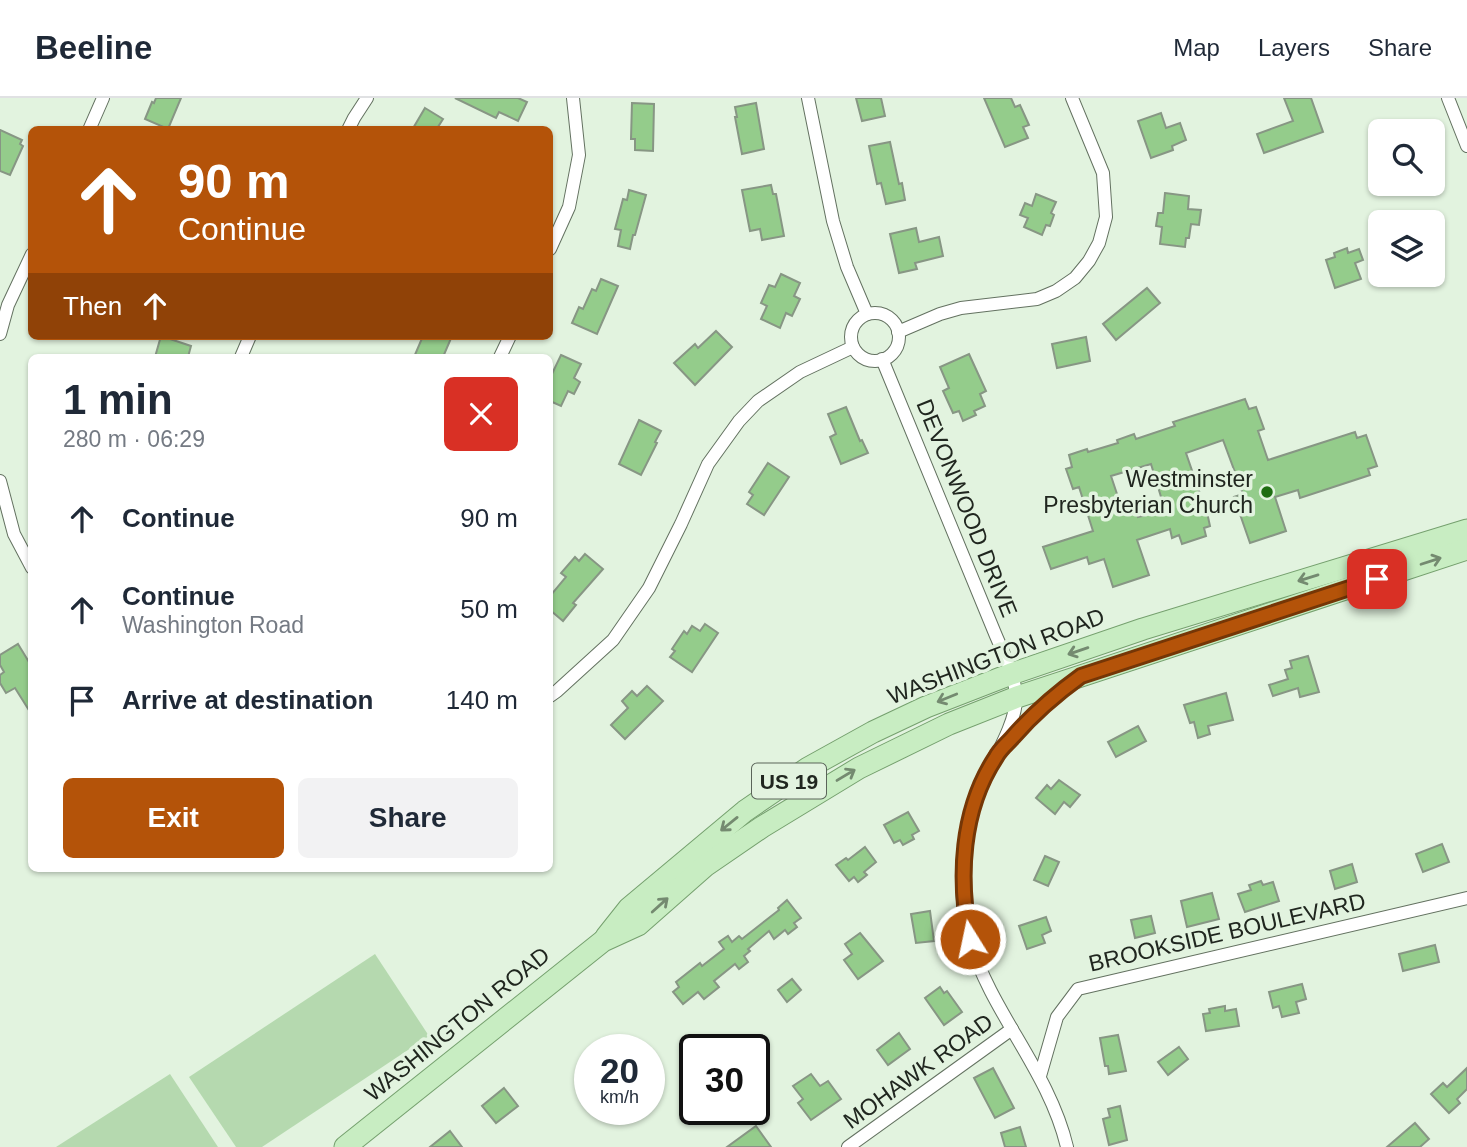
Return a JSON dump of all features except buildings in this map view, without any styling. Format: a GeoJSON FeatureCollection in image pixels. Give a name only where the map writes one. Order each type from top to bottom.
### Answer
{"type":"FeatureCollection","features":[{"type":"Feature","properties":{"kind":"main road","name":"WASHINGTON ROAD"},"geometry":{"type":"LineString","coordinates":[[345,1147],[603,941],[629,908],[745,811],[808,768],[873,732],[915,712],[1011,674],[1155,625],[1467,530]]}},
{"type":"Feature","properties":{"kind":"main road","name":"WASHINGTON ROAD"},"geometry":{"type":"LineString","coordinates":[[603,941],[638,925],[705,866],[756,831],[849,774],[914,740],[1017,697],[1467,549]]}},
{"type":"Feature","properties":{"kind":"street"},"geometry":{"type":"LineString","coordinates":[[91,126],[103,98]]}},
{"type":"Feature","properties":{"kind":"street"},"geometry":{"type":"LineString","coordinates":[[350,126],[368,98]]}},
{"type":"Feature","properties":{"kind":"street"},"geometry":{"type":"LineString","coordinates":[[553,242],[569,206],[579,155],[573,98]]}},
{"type":"Feature","properties":{"kind":"street"},"geometry":{"type":"LineString","coordinates":[[808,98],[833,221],[867,314]]}},
{"type":"Feature","properties":{"kind":"street"},"geometry":{"type":"LineString","coordinates":[[898,332],[961,308],[1037,299],[1056,291],[1075,278],[1090,261],[1106,217],[1103,173],[1072,98]]}},
{"type":"Feature","properties":{"kind":"street"},"geometry":{"type":"LineString","coordinates":[[1448,98],[1467,146]]}},
{"type":"Feature","properties":{"kind":"street"},"geometry":{"type":"LineString","coordinates":[[0,334],[8,305],[28,262]]}},
{"type":"Feature","properties":{"kind":"street"},"geometry":{"type":"LineString","coordinates":[[867,314],[883,314],[890,318],[898,332],[897,345],[882,359],[862,357],[853,347],[851,339],[855,324],[867,314]]}},
{"type":"Feature","properties":{"kind":"street"},"geometry":{"type":"LineString","coordinates":[[553,694],[612,640],[649,588],[708,464],[739,421],[758,401],[800,372],[853,347]]}},
{"type":"Feature","properties":{"kind":"street","name":"DEVONWOOD DRIVE"},"geometry":{"type":"LineString","coordinates":[[882,359],[1011,674],[1017,697]]}},
{"type":"Feature","properties":{"kind":"street"},"geometry":{"type":"LineString","coordinates":[[0,481],[14,534],[28,560]]}},
{"type":"Feature","properties":{"kind":"street"},"geometry":{"type":"LineString","coordinates":[[996,755],[1042,706],[1081,676]]}},
{"type":"Feature","properties":{"kind":"street"},"geometry":{"type":"LineString","coordinates":[[1017,697],[1010,727],[979,792],[970,821],[964,854],[963,898],[976,958],[1012,1029],[1040,1076],[1067,1147]]}},
{"type":"Feature","properties":{"kind":"street","name":"BROOKSIDE BOULEVARD"},"geometry":{"type":"LineString","coordinates":[[1040,1076],[1057,1017],[1078,989],[1467,898]]}},
{"type":"Feature","properties":{"kind":"street","name":"MOHAWK ROAD"},"geometry":{"type":"LineString","coordinates":[[848,1147],[1012,1029]]}},
{"type":"Feature","properties":{"kind":"green space"},"geometry":{"type":"Polygon","coordinates":[[[375,954],[429,1036],[262,1147],[236,1147],[189,1077],[375,954]]]}},
{"type":"Feature","properties":{"kind":"green space"},"geometry":{"type":"Polygon","coordinates":[[[170,1074],[218,1147],[56,1147],[170,1074]]]}},
{"type":"Feature","properties":{"kind":"place","name":"Westminster Presbyterian Church"},"geometry":{"type":"Point","coordinates":[1267,492]}},
{"type":"Feature","properties":{"kind":"route"},"geometry":{"type":"LineString","coordinates":[[970,939],[962,876],[973,810],[996,755],[1042,706],[1081,676],[1377,579]]}}]}
